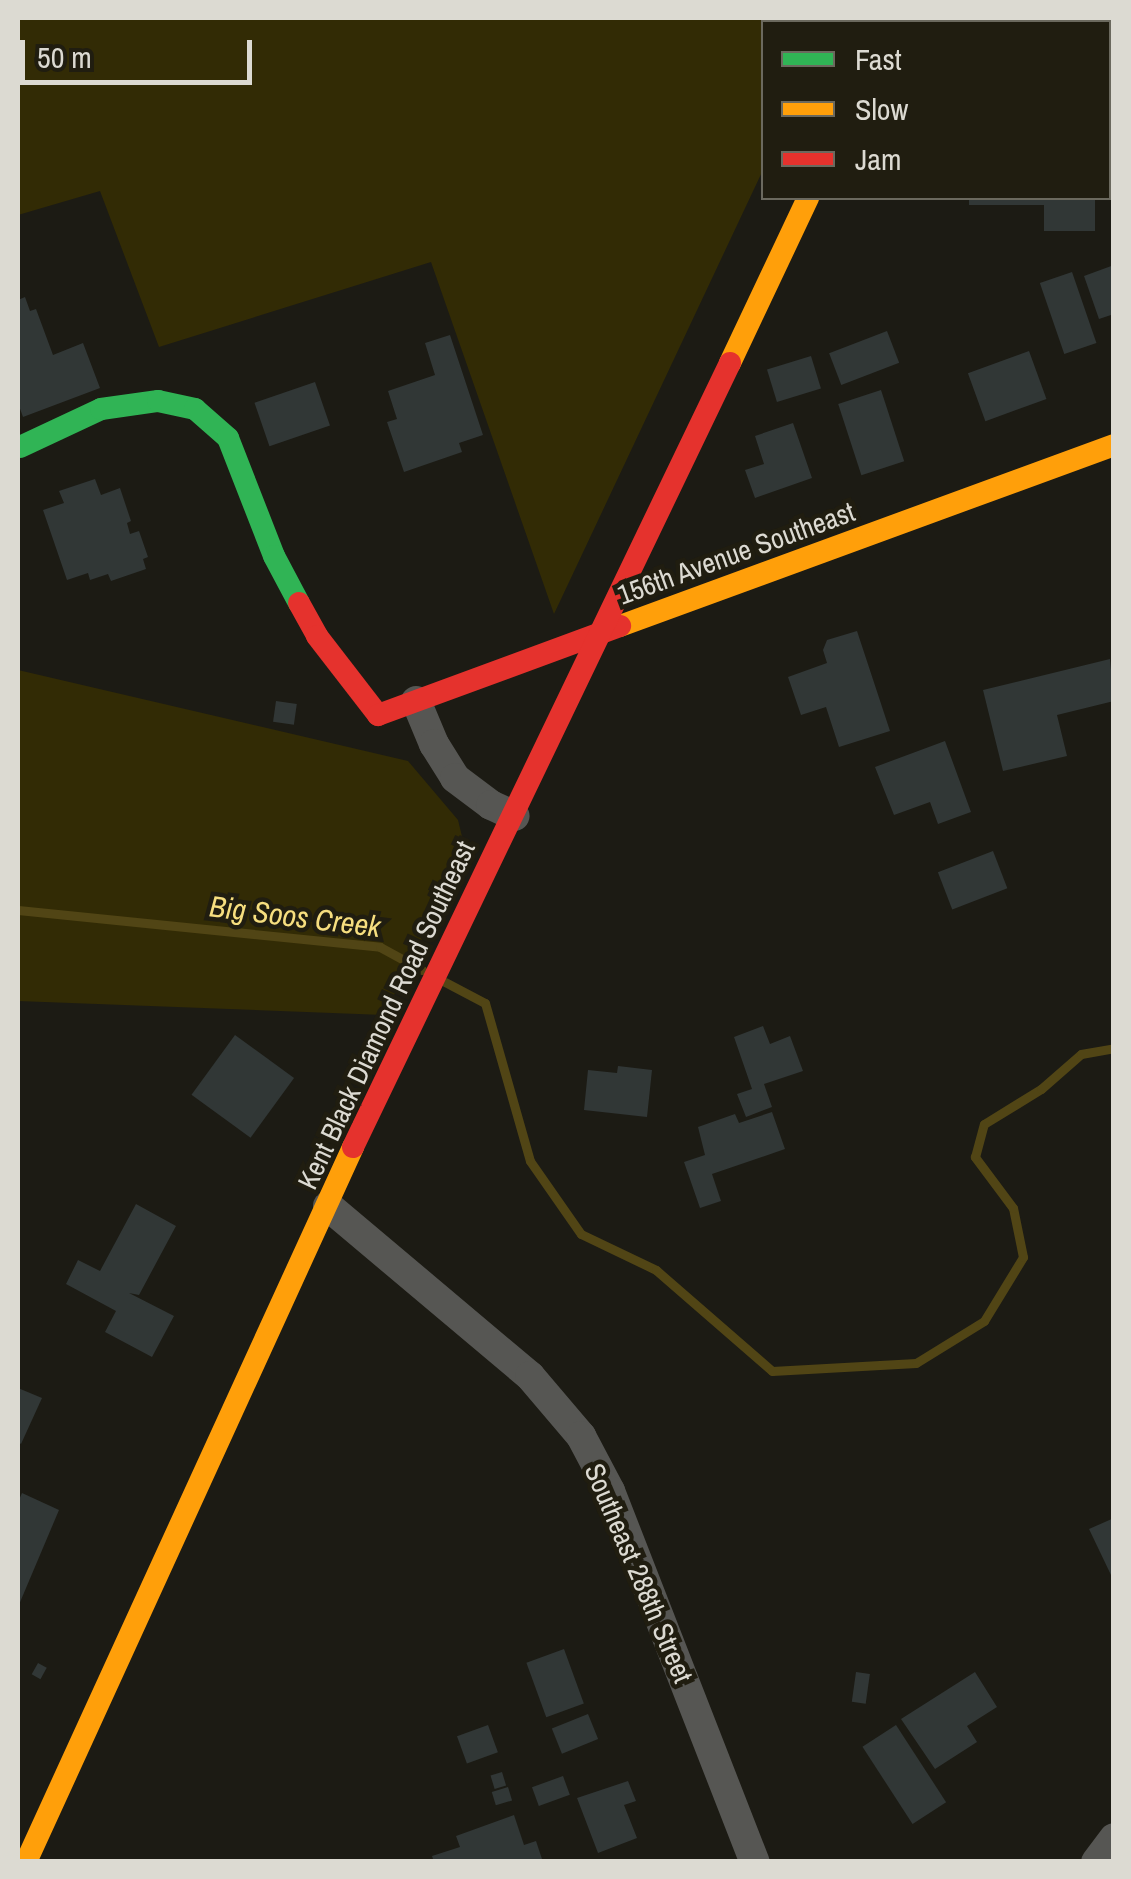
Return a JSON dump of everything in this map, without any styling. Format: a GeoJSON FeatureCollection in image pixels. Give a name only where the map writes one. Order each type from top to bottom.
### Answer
{"type":"FeatureCollection","features":[{"type":"Feature","properties":{"kind":"street","name":"Kent Black Diamond Road Southeast"},"geometry":{"type":"LineString","coordinates":[[26,1862],[403,1039],[602,634],[807,200]]}},
{"type":"Feature","properties":{"kind":"street","name":"156th Avenue Southeast"},"geometry":{"type":"LineString","coordinates":[[20,446],[101,409],[158,401],[196,408],[228,438],[274,556],[309,620],[378,715],[1114,445]]}},
{"type":"Feature","properties":{"kind":"street"},"geometry":{"type":"LineString","coordinates":[[416,701],[434,744],[455,778],[491,806],[514,816]]}},
{"type":"Feature","properties":{"kind":"street","name":"Southeast 288th Street"},"geometry":{"type":"LineString","coordinates":[[328,1206],[530,1376],[581,1436],[610,1491],[755,1861]]}},
{"type":"Feature","properties":{"kind":"street"},"geometry":{"type":"LineString","coordinates":[[1096,1862],[1114,1838]]}},
{"type":"Feature","properties":{"kind":"shaded area"},"geometry":{"type":"Polygon","coordinates":[[[18,18],[835,18],[761,20],[761,174],[554,614],[431,262],[159,347],[100,191],[18,215],[18,18]]]}},
{"type":"Feature","properties":{"kind":"shaded area"},"geometry":{"type":"Polygon","coordinates":[[[18,670],[408,761],[458,820],[466,853],[384,1015],[18,1001],[18,670]]]}},
{"type":"Feature","properties":{"kind":"building"},"geometry":{"type":"Polygon","coordinates":[[[969,200],[1095,200],[1095,231],[1044,231],[1044,205],[969,205],[969,200]]]}},
{"type":"Feature","properties":{"kind":"building"},"geometry":{"type":"Polygon","coordinates":[[[1114,265],[1114,314],[1099,319],[1084,276],[1114,265]]]}},
{"type":"Feature","properties":{"kind":"building"},"geometry":{"type":"Polygon","coordinates":[[[1072,272],[1096,343],[1064,354],[1040,283],[1072,272]]]}},
{"type":"Feature","properties":{"kind":"building"},"geometry":{"type":"Polygon","coordinates":[[[25,297],[30,311],[36,309],[53,355],[83,343],[100,388],[23,417],[18,403],[18,300],[25,297]]]}},
{"type":"Feature","properties":{"kind":"building"},"geometry":{"type":"Polygon","coordinates":[[[887,331],[899,363],[841,385],[829,353],[887,331]]]}},
{"type":"Feature","properties":{"kind":"building"},"geometry":{"type":"Polygon","coordinates":[[[450,335],[483,435],[459,443],[462,452],[404,472],[387,422],[397,419],[388,391],[435,375],[425,343],[450,335]]]}},
{"type":"Feature","properties":{"kind":"building"},"geometry":{"type":"Polygon","coordinates":[[[1029,351],[1046,399],[985,421],[968,373],[1029,351]]]}},
{"type":"Feature","properties":{"kind":"building"},"geometry":{"type":"Polygon","coordinates":[[[811,356],[821,389],[777,402],[767,369],[811,356]]]}},
{"type":"Feature","properties":{"kind":"building"},"geometry":{"type":"Polygon","coordinates":[[[315,382],[330,425],[269,446],[254,403],[315,382]]]}},
{"type":"Feature","properties":{"kind":"building"},"geometry":{"type":"Polygon","coordinates":[[[881,390],[904,461],[861,475],[838,404],[881,390]]]}},
{"type":"Feature","properties":{"kind":"building"},"geometry":{"type":"Polygon","coordinates":[[[793,423],[812,478],[755,498],[745,470],[764,464],[755,436],[793,423]]]}},
{"type":"Feature","properties":{"kind":"building"},"geometry":{"type":"Polygon","coordinates":[[[95,479],[101,495],[120,488],[131,521],[127,523],[130,534],[139,531],[148,557],[143,559],[146,569],[111,581],[108,574],[90,580],[88,573],[67,580],[43,510],[64,503],[59,491],[95,479]]]}},
{"type":"Feature","properties":{"kind":"building"},"geometry":{"type":"Polygon","coordinates":[[[857,631],[890,731],[839,747],[826,707],[801,715],[788,677],[827,663],[823,650],[827,640],[857,631]]]}},
{"type":"Feature","properties":{"kind":"building"},"geometry":{"type":"Polygon","coordinates":[[[1110,659],[1114,701],[1057,715],[1067,756],[1003,771],[983,690],[1110,659]]]}},
{"type":"Feature","properties":{"kind":"building"},"geometry":{"type":"Polygon","coordinates":[[[276,701],[297,704],[294,725],[273,722],[276,701]]]}},
{"type":"Feature","properties":{"kind":"building"},"geometry":{"type":"Polygon","coordinates":[[[945,741],[971,812],[938,824],[930,802],[894,815],[875,767],[945,741]]]}},
{"type":"Feature","properties":{"kind":"building"},"geometry":{"type":"Polygon","coordinates":[[[993,851],[1007,888],[952,909],[938,872],[993,851]]]}},
{"type":"Feature","properties":{"kind":"building"},"geometry":{"type":"Polygon","coordinates":[[[763,1026],[770,1044],[790,1036],[803,1071],[764,1084],[772,1107],[746,1117],[737,1094],[752,1089],[734,1037],[763,1026]]]}},
{"type":"Feature","properties":{"kind":"building"},"geometry":{"type":"Polygon","coordinates":[[[235,1035],[294,1078],[251,1138],[192,1095],[235,1035]]]}},
{"type":"Feature","properties":{"kind":"building"},"geometry":{"type":"Polygon","coordinates":[[[618,1066],[652,1070],[647,1117],[584,1110],[588,1070],[617,1073],[618,1066]]]}},
{"type":"Feature","properties":{"kind":"building"},"geometry":{"type":"Polygon","coordinates":[[[772,1112],[785,1149],[712,1174],[721,1201],[700,1208],[684,1162],[705,1155],[698,1127],[735,1114],[739,1123],[772,1112]]]}},
{"type":"Feature","properties":{"kind":"building"},"geometry":{"type":"Polygon","coordinates":[[[136,1204],[176,1226],[139,1295],[129,1293],[174,1316],[152,1357],[105,1332],[116,1311],[66,1284],[78,1260],[100,1271],[136,1204]]]}},
{"type":"Feature","properties":{"kind":"building"},"geometry":{"type":"Polygon","coordinates":[[[18,1388],[42,1398],[21,1444],[18,1442],[18,1388]]]}},
{"type":"Feature","properties":{"kind":"building"},"geometry":{"type":"Polygon","coordinates":[[[22,1493],[59,1510],[18,1607],[18,1502],[22,1493]]]}},
{"type":"Feature","properties":{"kind":"building"},"geometry":{"type":"Polygon","coordinates":[[[1114,1518],[1114,1573],[1111,1575],[1089,1529],[1114,1518]]]}},
{"type":"Feature","properties":{"kind":"building"},"geometry":{"type":"Polygon","coordinates":[[[564,1649],[584,1704],[546,1717],[526,1663],[564,1649]]]}},
{"type":"Feature","properties":{"kind":"building"},"geometry":{"type":"Polygon","coordinates":[[[38,1663],[47,1668],[40,1679],[32,1674],[38,1663]]]}},
{"type":"Feature","properties":{"kind":"building"},"geometry":{"type":"Polygon","coordinates":[[[856,1672],[870,1674],[866,1704],[852,1702],[856,1672]]]}},
{"type":"Feature","properties":{"kind":"building"},"geometry":{"type":"Polygon","coordinates":[[[975,1672],[997,1707],[967,1726],[977,1742],[935,1769],[901,1719],[975,1672]]]}},
{"type":"Feature","properties":{"kind":"building"},"geometry":{"type":"Polygon","coordinates":[[[588,1714],[598,1739],[562,1754],[552,1729],[588,1714]]]}},
{"type":"Feature","properties":{"kind":"building"},"geometry":{"type":"Polygon","coordinates":[[[488,1725],[498,1752],[467,1764],[457,1736],[488,1725]]]}},
{"type":"Feature","properties":{"kind":"building"},"geometry":{"type":"Polygon","coordinates":[[[896,1725],[946,1802],[913,1824],[862,1747],[896,1725]]]}},
{"type":"Feature","properties":{"kind":"building"},"geometry":{"type":"Polygon","coordinates":[[[502,1772],[506,1785],[495,1789],[491,1776],[502,1772]]]}},
{"type":"Feature","properties":{"kind":"building"},"geometry":{"type":"Polygon","coordinates":[[[563,1776],[570,1795],[539,1806],[532,1787],[563,1776]]]}},
{"type":"Feature","properties":{"kind":"building"},"geometry":{"type":"Polygon","coordinates":[[[628,1781],[636,1801],[624,1805],[637,1838],[598,1853],[577,1798],[628,1781]]]}},
{"type":"Feature","properties":{"kind":"building"},"geometry":{"type":"Polygon","coordinates":[[[508,1787],[512,1800],[496,1805],[492,1792],[508,1787]]]}},
{"type":"Feature","properties":{"kind":"building"},"geometry":{"type":"Polygon","coordinates":[[[514,1815],[524,1845],[536,1841],[543,1862],[434,1862],[432,1856],[460,1847],[456,1836],[514,1815]]]}},
{"type":"Feature","properties":{"kind":"waterway","name":"Big Soos Creek"},"geometry":{"type":"LineString","coordinates":[[18,910],[380,947],[422,970]]}},
{"type":"Feature","properties":{"kind":"waterway","name":"Big Soos Creek"},"geometry":{"type":"LineString","coordinates":[[445,982],[485,1003],[530,1161],[581,1234],[656,1270],[772,1371],[916,1363],[984,1321],[1023,1257],[1013,1208],[975,1157],[984,1124],[1041,1089],[1081,1054],[1114,1048]]}},
{"type":"Feature","properties":{"kind":"traffic: fast"},"geometry":{"type":"LineString","coordinates":[[20,447],[101,409],[158,401],[195,409],[228,438],[274,556],[299,603]]}},
{"type":"Feature","properties":{"kind":"traffic: slow"},"geometry":{"type":"LineString","coordinates":[[730,363],[807,200]]}},
{"type":"Feature","properties":{"kind":"traffic: slow"},"geometry":{"type":"LineString","coordinates":[[620,626],[1114,445]]}},
{"type":"Feature","properties":{"kind":"traffic: slow"},"geometry":{"type":"LineString","coordinates":[[26,1862],[353,1147]]}},
{"type":"Feature","properties":{"kind":"traffic: jam"},"geometry":{"type":"LineString","coordinates":[[353,1147],[730,363]]}},
{"type":"Feature","properties":{"kind":"traffic: jam"},"geometry":{"type":"LineString","coordinates":[[299,603],[317,636],[378,715],[620,626]]}}]}
